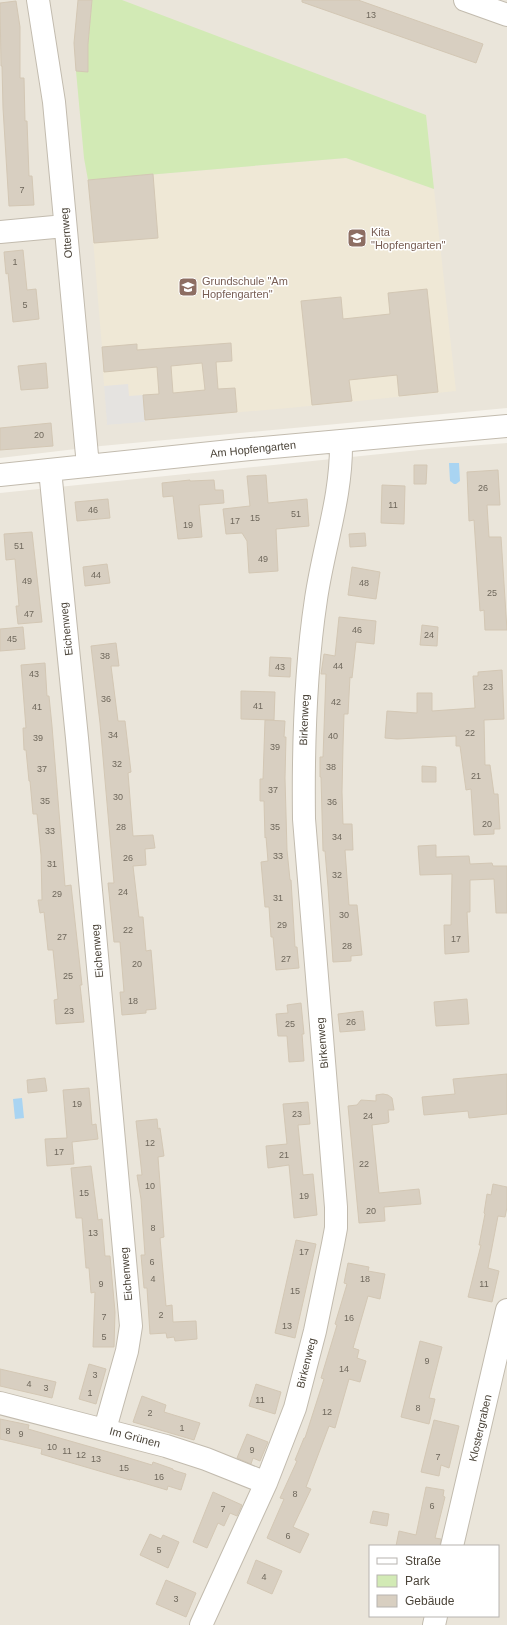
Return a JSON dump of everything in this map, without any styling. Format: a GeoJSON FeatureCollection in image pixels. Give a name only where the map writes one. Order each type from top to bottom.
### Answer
{"type":"FeatureCollection","features":[{"type":"Feature","properties":{"kind":"street","name":"Otternweg"},"geometry":{"type":"LineString","coordinates":[[38,0],[54,102],[88,466]]}},
{"type":"Feature","properties":{"kind":"street"},"geometry":{"type":"LineString","coordinates":[[465,0],[507,15]]}},
{"type":"Feature","properties":{"kind":"street"},"geometry":{"type":"LineString","coordinates":[[0,232],[65,226]]}},
{"type":"Feature","properties":{"kind":"street","name":"Am Hopfengarten"},"geometry":{"type":"LineString","coordinates":[[0,475],[507,426]]}},
{"type":"Feature","properties":{"kind":"street","name":"Birkenweg"},"geometry":{"type":"LineString","coordinates":[[202,1625],[266,1483],[288,1428],[315,1331],[336,1228],[336,1207],[304,819],[303,768],[307,669],[316,597],[339,484],[341,441]]}},
{"type":"Feature","properties":{"kind":"street","name":"Eichenweg"},"geometry":{"type":"LineString","coordinates":[[50,470],[79,761],[131,1326],[128,1351],[105,1429]]}},
{"type":"Feature","properties":{"kind":"street","name":"Klostergraben"},"geometry":{"type":"LineString","coordinates":[[452,1545],[507,1310]]}},
{"type":"Feature","properties":{"kind":"street","name":"Im Grünen"},"geometry":{"type":"LineString","coordinates":[[0,1403],[105,1429],[186,1452],[266,1483]]}},
{"type":"Feature","properties":{"kind":"shaded area"},"geometry":{"type":"Polygon","coordinates":[[[0,0],[507,0],[507,408],[101,446],[0,458],[0,0]]]}},
{"type":"Feature","properties":{"kind":"shaded area"},"geometry":{"type":"Polygon","coordinates":[[[346,158],[434,189],[456,391],[107,425],[88,180],[346,158]]]}},
{"type":"Feature","properties":{"kind":"shaded area"},"geometry":{"type":"Polygon","coordinates":[[[128,384],[129,396],[143,395],[145,422],[107,425],[104,386],[128,384]]]}},
{"type":"Feature","properties":{"kind":"shaded area"},"geometry":{"type":"Polygon","coordinates":[[[507,443],[507,1625],[0,1625],[0,493],[429,449],[507,443]]]}},
{"type":"Feature","properties":{"kind":"green space"},"geometry":{"type":"Polygon","coordinates":[[[92,0],[122,0],[426,115],[434,189],[346,158],[88,180],[84,158],[76,71],[88,71],[88,44],[92,0]]]}},
{"type":"Feature","properties":{"kind":"water"},"geometry":{"type":"Polygon","coordinates":[[[449,463],[459,463],[460,481],[456,484],[450,481],[449,463]]]}},
{"type":"Feature","properties":{"kind":"water"},"geometry":{"type":"Polygon","coordinates":[[[22,1098],[24,1118],[15,1119],[13,1099],[22,1098]]]}},
{"type":"Feature","properties":{"kind":"building"},"geometry":{"type":"Polygon","coordinates":[[[78,0],[92,0],[88,44],[88,72],[76,71],[74,43],[78,0]]]}},
{"type":"Feature","properties":{"kind":"building"},"geometry":{"type":"Polygon","coordinates":[[[302,0],[358,0],[483,44],[476,63],[302,2],[302,0]]]}},
{"type":"Feature","properties":{"kind":"building"},"geometry":{"type":"Polygon","coordinates":[[[16,1],[20,27],[20,78],[24,78],[29,176],[32,176],[34,205],[9,206],[1,66],[0,3],[16,1]]]}},
{"type":"Feature","properties":{"kind":"building"},"geometry":{"type":"Polygon","coordinates":[[[153,174],[158,238],[94,243],[88,180],[153,174]]]}},
{"type":"Feature","properties":{"kind":"building"},"geometry":{"type":"Polygon","coordinates":[[[23,250],[27,290],[36,289],[39,319],[13,322],[8,273],[6,274],[4,252],[23,250]]]}},
{"type":"Feature","properties":{"kind":"building"},"geometry":{"type":"Polygon","coordinates":[[[427,289],[438,392],[399,396],[397,375],[349,380],[352,401],[312,405],[301,301],[341,297],[343,319],[390,314],[388,293],[427,289]]]}},
{"type":"Feature","properties":{"kind":"building"},"geometry":{"type":"Polygon","coordinates":[[[231,343],[232,361],[216,362],[218,389],[235,388],[237,412],[145,420],[143,395],[159,394],[157,367],[104,372],[102,347],[137,344],[137,350],[231,343]],[[202,363],[171,366],[173,393],[205,390],[202,363]]]}},
{"type":"Feature","properties":{"kind":"building"},"geometry":{"type":"Polygon","coordinates":[[[46,363],[48,388],[21,390],[18,366],[46,363]]]}},
{"type":"Feature","properties":{"kind":"building"},"geometry":{"type":"Polygon","coordinates":[[[51,423],[53,446],[0,450],[0,428],[51,423]]]}},
{"type":"Feature","properties":{"kind":"building"},"geometry":{"type":"Polygon","coordinates":[[[414,465],[427,465],[426,484],[414,484],[414,465]]]}},
{"type":"Feature","properties":{"kind":"building"},"geometry":{"type":"Polygon","coordinates":[[[498,470],[500,505],[487,505],[489,537],[501,537],[507,630],[485,630],[484,610],[480,611],[474,520],[469,521],[467,472],[498,470]]]}},
{"type":"Feature","properties":{"kind":"building"},"geometry":{"type":"Polygon","coordinates":[[[266,475],[268,503],[307,499],[309,526],[276,529],[278,571],[249,573],[247,541],[242,533],[226,534],[223,509],[250,506],[247,476],[266,475]]]}},
{"type":"Feature","properties":{"kind":"building"},"geometry":{"type":"Polygon","coordinates":[[[190,480],[214,480],[215,490],[223,490],[224,503],[199,505],[202,537],[178,539],[173,496],[163,497],[162,483],[190,480]]]}},
{"type":"Feature","properties":{"kind":"building"},"geometry":{"type":"Polygon","coordinates":[[[382,485],[405,486],[404,524],[381,523],[382,485]]]}},
{"type":"Feature","properties":{"kind":"building"},"geometry":{"type":"Polygon","coordinates":[[[108,499],[110,518],[77,521],[75,502],[108,499]]]}},
{"type":"Feature","properties":{"kind":"building"},"geometry":{"type":"Polygon","coordinates":[[[32,532],[42,622],[18,624],[16,606],[19,606],[15,559],[6,560],[4,534],[32,532]]]}},
{"type":"Feature","properties":{"kind":"building"},"geometry":{"type":"Polygon","coordinates":[[[365,533],[366,546],[350,547],[349,534],[365,533]]]}},
{"type":"Feature","properties":{"kind":"building"},"geometry":{"type":"Polygon","coordinates":[[[107,564],[110,583],[85,586],[83,567],[107,564]]]}},
{"type":"Feature","properties":{"kind":"building"},"geometry":{"type":"Polygon","coordinates":[[[352,567],[380,572],[376,599],[348,595],[352,567]]]}},
{"type":"Feature","properties":{"kind":"building"},"geometry":{"type":"Polygon","coordinates":[[[339,617],[376,621],[374,644],[356,642],[352,678],[350,677],[348,714],[344,714],[342,792],[343,824],[352,824],[353,850],[345,850],[349,905],[357,905],[362,955],[351,956],[351,961],[333,962],[325,851],[323,851],[320,757],[323,757],[326,674],[321,674],[324,654],[335,656],[339,617]]]}},
{"type":"Feature","properties":{"kind":"building"},"geometry":{"type":"Polygon","coordinates":[[[422,625],[438,627],[437,646],[420,645],[422,625]]]}},
{"type":"Feature","properties":{"kind":"building"},"geometry":{"type":"Polygon","coordinates":[[[23,627],[25,649],[0,651],[0,629],[23,627]]]}},
{"type":"Feature","properties":{"kind":"building"},"geometry":{"type":"Polygon","coordinates":[[[116,643],[119,666],[111,666],[118,721],[125,721],[131,772],[128,773],[133,836],[153,835],[155,848],[145,849],[146,865],[133,866],[139,917],[143,917],[146,951],[151,950],[156,1009],[146,1010],[146,1013],[122,1015],[120,992],[124,992],[120,942],[114,942],[108,883],[114,883],[100,723],[91,646],[116,643]]]}},
{"type":"Feature","properties":{"kind":"building"},"geometry":{"type":"Polygon","coordinates":[[[270,657],[291,658],[290,677],[269,676],[270,657]]]}},
{"type":"Feature","properties":{"kind":"building"},"geometry":{"type":"Polygon","coordinates":[[[45,663],[47,696],[49,696],[52,726],[65,886],[71,885],[82,985],[80,985],[84,1022],[56,1024],[54,1000],[58,999],[53,950],[48,950],[44,912],[40,913],[38,900],[42,900],[41,855],[37,814],[33,814],[26,750],[24,750],[23,728],[26,728],[21,665],[45,663]]]}},
{"type":"Feature","properties":{"kind":"building"},"geometry":{"type":"Polygon","coordinates":[[[502,670],[504,719],[484,720],[485,765],[490,765],[494,794],[498,794],[500,829],[494,829],[494,834],[474,835],[471,789],[466,790],[460,746],[456,746],[456,736],[397,739],[385,738],[387,711],[417,713],[417,693],[432,693],[432,711],[475,708],[473,676],[478,676],[478,672],[502,670]]]}},
{"type":"Feature","properties":{"kind":"building"},"geometry":{"type":"Polygon","coordinates":[[[241,691],[275,692],[274,720],[241,719],[241,691]]]}},
{"type":"Feature","properties":{"kind":"building"},"geometry":{"type":"Polygon","coordinates":[[[265,720],[285,721],[284,737],[286,737],[285,778],[287,850],[291,880],[295,947],[297,947],[299,968],[276,970],[273,937],[271,937],[269,907],[265,907],[261,862],[268,861],[266,837],[265,838],[264,801],[260,801],[260,779],[263,779],[265,720]]]}},
{"type":"Feature","properties":{"kind":"building"},"geometry":{"type":"Polygon","coordinates":[[[422,766],[436,767],[436,782],[422,782],[422,766]]]}},
{"type":"Feature","properties":{"kind":"building"},"geometry":{"type":"Polygon","coordinates":[[[436,845],[436,857],[469,856],[470,864],[492,863],[493,866],[507,866],[507,913],[496,913],[494,879],[470,880],[470,912],[467,912],[469,952],[445,954],[444,925],[451,925],[452,874],[420,875],[418,846],[436,845]]]}},
{"type":"Feature","properties":{"kind":"building"},"geometry":{"type":"Polygon","coordinates":[[[467,999],[469,1024],[436,1026],[434,1002],[467,999]]]}},
{"type":"Feature","properties":{"kind":"building"},"geometry":{"type":"Polygon","coordinates":[[[301,1003],[304,1034],[302,1034],[304,1061],[289,1062],[287,1036],[278,1036],[276,1014],[288,1013],[287,1005],[301,1003]]]}},
{"type":"Feature","properties":{"kind":"building"},"geometry":{"type":"Polygon","coordinates":[[[363,1011],[365,1030],[340,1032],[338,1014],[363,1011]]]}},
{"type":"Feature","properties":{"kind":"building"},"geometry":{"type":"Polygon","coordinates":[[[507,1074],[507,1114],[469,1118],[468,1111],[424,1115],[422,1097],[455,1094],[453,1079],[507,1074]]]}},
{"type":"Feature","properties":{"kind":"building"},"geometry":{"type":"Polygon","coordinates":[[[45,1078],[47,1091],[28,1093],[27,1080],[45,1078]]]}},
{"type":"Feature","properties":{"kind":"building"},"geometry":{"type":"Polygon","coordinates":[[[89,1088],[92,1125],[96,1124],[98,1139],[72,1142],[74,1164],[47,1166],[45,1139],[67,1138],[63,1090],[89,1088]]]}},
{"type":"Feature","properties":{"kind":"building"},"geometry":{"type":"Polygon","coordinates":[[[383,1094],[392,1098],[394,1110],[388,1110],[389,1122],[372,1125],[379,1193],[419,1189],[421,1204],[384,1207],[385,1221],[359,1223],[348,1106],[357,1105],[361,1100],[376,1101],[376,1095],[383,1094]]]}},
{"type":"Feature","properties":{"kind":"building"},"geometry":{"type":"Polygon","coordinates":[[[308,1102],[310,1124],[298,1125],[303,1175],[313,1174],[317,1215],[294,1218],[289,1165],[268,1168],[266,1146],[287,1144],[283,1104],[308,1102]]]}},
{"type":"Feature","properties":{"kind":"building"},"geometry":{"type":"Polygon","coordinates":[[[157,1119],[158,1129],[160,1128],[164,1156],[158,1157],[164,1237],[160,1238],[166,1306],[172,1305],[173,1322],[196,1321],[197,1339],[175,1341],[174,1337],[167,1338],[166,1333],[150,1334],[147,1288],[144,1288],[141,1255],[145,1255],[141,1199],[137,1175],[142,1175],[136,1121],[157,1119]]]}},
{"type":"Feature","properties":{"kind":"building"},"geometry":{"type":"Polygon","coordinates":[[[91,1166],[98,1220],[102,1219],[105,1256],[110,1256],[115,1312],[114,1347],[93,1347],[95,1292],[91,1293],[89,1268],[86,1268],[82,1218],[76,1218],[71,1168],[91,1166]]]}},
{"type":"Feature","properties":{"kind":"building"},"geometry":{"type":"Polygon","coordinates":[[[493,1184],[507,1187],[507,1207],[505,1217],[498,1216],[488,1268],[499,1271],[492,1302],[468,1297],[481,1245],[479,1245],[487,1194],[491,1195],[493,1184]]]}},
{"type":"Feature","properties":{"kind":"building"},"geometry":{"type":"Polygon","coordinates":[[[296,1240],[316,1244],[295,1338],[275,1333],[296,1240]]]}},
{"type":"Feature","properties":{"kind":"building"},"geometry":{"type":"Polygon","coordinates":[[[348,1263],[369,1267],[368,1271],[385,1274],[380,1299],[368,1296],[353,1348],[359,1350],[357,1358],[366,1361],[360,1382],[349,1379],[335,1428],[329,1426],[306,1487],[311,1489],[293,1527],[309,1534],[300,1553],[267,1538],[284,1499],[280,1498],[297,1461],[295,1460],[305,1438],[324,1379],[321,1378],[337,1325],[335,1324],[347,1284],[344,1283],[348,1263]]]}},
{"type":"Feature","properties":{"kind":"building"},"geometry":{"type":"Polygon","coordinates":[[[420,1341],[442,1347],[429,1398],[435,1399],[429,1424],[401,1417],[420,1341]]]}},
{"type":"Feature","properties":{"kind":"building"},"geometry":{"type":"Polygon","coordinates":[[[89,1364],[106,1369],[96,1404],[79,1399],[89,1364]]]}},
{"type":"Feature","properties":{"kind":"building"},"geometry":{"type":"Polygon","coordinates":[[[0,1369],[56,1382],[52,1398],[0,1386],[0,1369]]]}},
{"type":"Feature","properties":{"kind":"building"},"geometry":{"type":"Polygon","coordinates":[[[256,1384],[281,1392],[275,1414],[249,1406],[256,1384]]]}},
{"type":"Feature","properties":{"kind":"building"},"geometry":{"type":"Polygon","coordinates":[[[142,1396],[166,1405],[164,1412],[200,1423],[194,1440],[133,1422],[142,1396]]]}},
{"type":"Feature","properties":{"kind":"building"},"geometry":{"type":"Polygon","coordinates":[[[0,1419],[29,1425],[28,1429],[152,1465],[153,1462],[186,1474],[181,1490],[168,1486],[167,1490],[130,1480],[41,1454],[42,1449],[0,1439],[0,1419]]]}},
{"type":"Feature","properties":{"kind":"building"},"geometry":{"type":"Polygon","coordinates":[[[434,1420],[459,1426],[449,1468],[441,1465],[439,1476],[421,1472],[434,1420]]]}},
{"type":"Feature","properties":{"kind":"building"},"geometry":{"type":"Polygon","coordinates":[[[247,1434],[268,1442],[260,1461],[253,1458],[251,1464],[237,1458],[247,1434]]]}},
{"type":"Feature","properties":{"kind":"building"},"geometry":{"type":"Polygon","coordinates":[[[426,1487],[444,1490],[443,1496],[445,1497],[435,1538],[441,1539],[440,1545],[396,1545],[399,1531],[416,1535],[426,1487]]]}},
{"type":"Feature","properties":{"kind":"building"},"geometry":{"type":"Polygon","coordinates":[[[213,1492],[242,1505],[237,1516],[230,1513],[224,1526],[218,1523],[207,1548],[193,1542],[213,1492]]]}},
{"type":"Feature","properties":{"kind":"building"},"geometry":{"type":"Polygon","coordinates":[[[373,1511],[389,1514],[387,1526],[370,1523],[373,1511]]]}},
{"type":"Feature","properties":{"kind":"building"},"geometry":{"type":"Polygon","coordinates":[[[150,1534],[161,1539],[163,1535],[179,1542],[168,1568],[140,1555],[150,1534]]]}},
{"type":"Feature","properties":{"kind":"building"},"geometry":{"type":"Polygon","coordinates":[[[256,1560],[282,1571],[272,1594],[247,1583],[256,1560]]]}},
{"type":"Feature","properties":{"kind":"building"},"geometry":{"type":"Polygon","coordinates":[[[166,1580],[196,1593],[186,1617],[156,1604],[166,1580]]]}},
{"type":"Feature","properties":{"kind":"place","name":"Kita \"Hopfengarten\""},"geometry":{"type":"Point","coordinates":[357,238]}},
{"type":"Feature","properties":{"kind":"place","name":"Grundschule \"Am Hopfengarten\""},"geometry":{"type":"Point","coordinates":[188,287]}}]}
